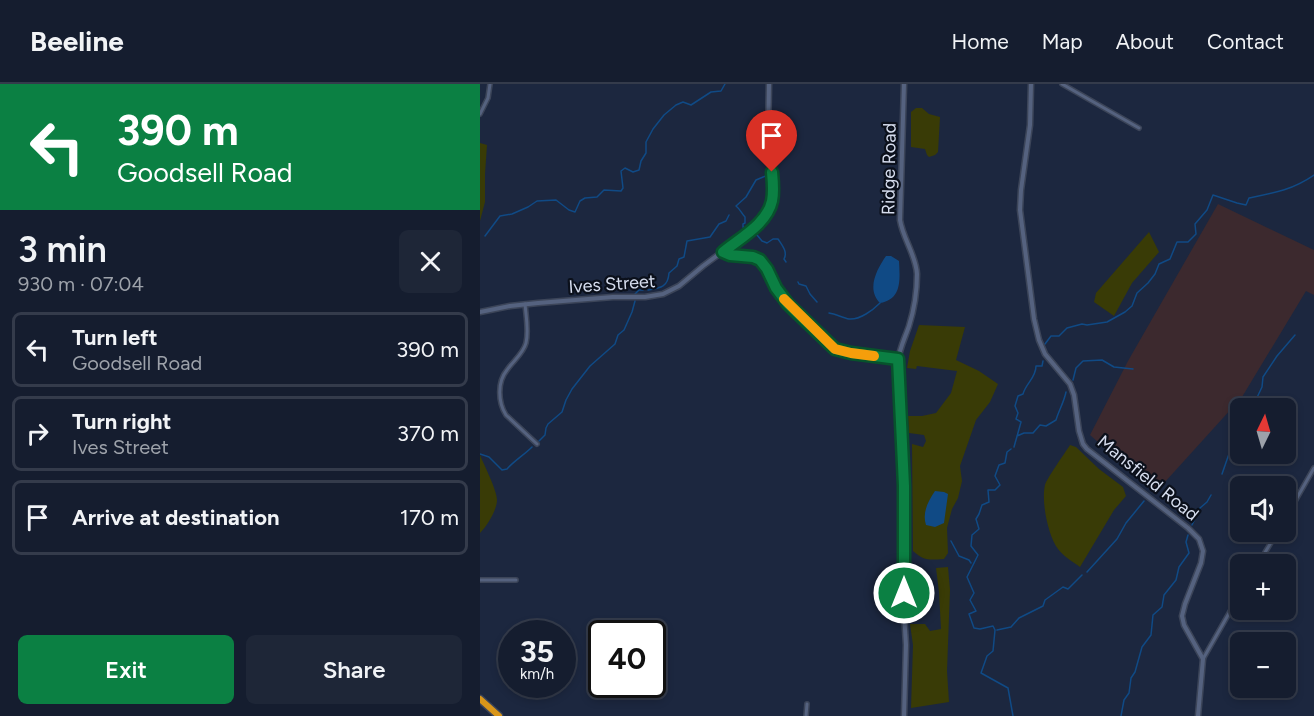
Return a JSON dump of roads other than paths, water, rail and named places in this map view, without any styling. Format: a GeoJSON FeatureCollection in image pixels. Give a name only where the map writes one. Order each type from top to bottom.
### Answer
{"type":"FeatureCollection","features":[{"type":"Feature","properties":{"kind":"highway"},"geometry":{"type":"LineString","coordinates":[[480,699],[499,716]]}},
{"type":"Feature","properties":{"kind":"street"},"geometry":{"type":"LineString","coordinates":[[480,114],[488,98],[490,84]]}},
{"type":"Feature","properties":{"kind":"street","name":"Ives Street"},"geometry":{"type":"LineString","coordinates":[[480,312],[525,304],[663,294],[679,286],[723,252],[759,222],[769,210],[772,200],[773,182],[768,137],[769,84]]}},
{"type":"Feature","properties":{"kind":"street","name":"Ridge Road"},"geometry":{"type":"LineString","coordinates":[[904,84],[900,220],[903,235],[915,262],[917,278],[911,318],[898,359],[904,486],[906,645],[904,716]]}},
{"type":"Feature","properties":{"kind":"street","name":"Mansfield Road"},"geometry":{"type":"LineString","coordinates":[[1031,84],[1029,133],[1021,190],[1020,216],[1039,340],[1048,359],[1070,384],[1083,444],[1199,538],[1203,547],[1203,557],[1182,616],[1203,660]]}},
{"type":"Feature","properties":{"kind":"street"},"geometry":{"type":"LineString","coordinates":[[1062,84],[1139,128]]}},
{"type":"Feature","properties":{"kind":"street"},"geometry":{"type":"LineString","coordinates":[[723,252],[760,260],[788,304],[835,349],[898,359]]}},
{"type":"Feature","properties":{"kind":"street"},"geometry":{"type":"LineString","coordinates":[[525,304],[526,342],[520,355],[503,376],[500,399],[510,420],[537,444]]}},
{"type":"Feature","properties":{"kind":"street"},"geometry":{"type":"LineString","coordinates":[[1296,500],[1314,468]]}},
{"type":"Feature","properties":{"kind":"street"},"geometry":{"type":"LineString","coordinates":[[480,580],[516,580]]}},
{"type":"Feature","properties":{"kind":"street"},"geometry":{"type":"LineString","coordinates":[[1198,716],[1203,660],[1230,612]]}},
{"type":"Feature","properties":{"kind":"street"},"geometry":{"type":"LineString","coordinates":[[806,716],[807,704]]}},
{"type":"Feature","properties":{"kind":"water"},"geometry":{"type":"Polygon","coordinates":[[[886,256],[899,261],[899,282],[896,293],[887,301],[880,303],[873,285],[876,273],[886,256]]]}},
{"type":"Feature","properties":{"kind":"water"},"geometry":{"type":"Polygon","coordinates":[[[935,491],[948,494],[944,523],[935,527],[926,525],[925,512],[935,491]]]}},
{"type":"Feature","properties":{"kind":"waterway"},"geometry":{"type":"LineString","coordinates":[[485,236],[500,216],[512,214],[537,201],[556,200],[575,212],[580,201],[585,198],[597,197],[604,190],[621,191],[623,188],[621,171],[625,168],[633,172],[639,170],[646,153],[646,142],[664,115],[683,102],[691,105],[711,92],[721,91],[725,84]]}},
{"type":"Feature","properties":{"kind":"waterway"},"geometry":{"type":"LineString","coordinates":[[774,173],[776,173],[775,166],[781,161]]}},
{"type":"Feature","properties":{"kind":"waterway"},"geometry":{"type":"LineString","coordinates":[[747,229],[743,227],[745,217],[736,206],[746,197],[756,180],[768,175]]}},
{"type":"Feature","properties":{"kind":"waterway"},"geometry":{"type":"LineString","coordinates":[[1045,344],[1051,336],[1059,336],[1067,328],[1107,322],[1132,306],[1137,293],[1155,274],[1159,264],[1170,259],[1177,242],[1188,242],[1196,234],[1195,224],[1207,210],[1213,195],[1246,205],[1249,198],[1290,188],[1314,175]]}},
{"type":"Feature","properties":{"kind":"waterway"},"geometry":{"type":"LineString","coordinates":[[648,290],[665,284],[669,273],[677,266],[679,259],[684,257],[687,241],[710,237],[729,215]]}},
{"type":"Feature","properties":{"kind":"waterway"},"geometry":{"type":"LineString","coordinates":[[751,235],[757,235],[767,243],[778,239],[785,251],[786,262]]}},
{"type":"Feature","properties":{"kind":"waterway"},"geometry":{"type":"LineString","coordinates":[[798,282],[806,286],[817,302]]}},
{"type":"Feature","properties":{"kind":"waterway"},"geometry":{"type":"LineString","coordinates":[[635,294],[643,290]]}},
{"type":"Feature","properties":{"kind":"waterway"},"geometry":{"type":"LineString","coordinates":[[539,441],[545,435],[548,424],[562,412],[572,389],[590,366],[615,344],[618,335],[624,330],[635,301]]}},
{"type":"Feature","properties":{"kind":"waterway"},"geometry":{"type":"LineString","coordinates":[[829,313],[853,319],[866,314],[880,303]]}},
{"type":"Feature","properties":{"kind":"waterway"},"geometry":{"type":"LineString","coordinates":[[1257,398],[1262,387],[1263,377],[1295,335]]}},
{"type":"Feature","properties":{"kind":"waterway"},"geometry":{"type":"LineString","coordinates":[[1073,380],[1076,368],[1083,361],[1102,360],[1114,367],[1133,369]]}},
{"type":"Feature","properties":{"kind":"waterway"},"geometry":{"type":"LineString","coordinates":[[1014,447],[1021,422],[1016,419],[1018,413],[1015,406],[1018,396],[1023,394],[1036,366],[1042,366],[1043,361]]}},
{"type":"Feature","properties":{"kind":"waterway"},"geometry":{"type":"LineString","coordinates":[[1017,436],[1033,433],[1040,425],[1046,426],[1056,420],[1066,392]]}},
{"type":"Feature","properties":{"kind":"waterway"},"geometry":{"type":"LineString","coordinates":[[480,454],[489,457],[502,470],[507,469],[532,447]]}},
{"type":"Feature","properties":{"kind":"waterway"},"geometry":{"type":"LineString","coordinates":[[1011,449],[1007,452],[1005,463],[999,465],[995,476],[1000,485],[995,490],[988,490],[989,502],[982,505],[976,519],[979,529],[972,535],[971,546],[978,555],[967,577],[974,593],[970,600],[976,611],[969,614],[974,628],[993,626],[995,630],[993,651],[987,656],[981,673],[1008,688],[1013,716]]}},
{"type":"Feature","properties":{"kind":"waterway"},"geometry":{"type":"LineString","coordinates":[[1222,474],[1230,451]]}},
{"type":"Feature","properties":{"kind":"waterway"},"geometry":{"type":"LineString","coordinates":[[1192,525],[1200,508],[1211,495]]}},
{"type":"Feature","properties":{"kind":"waterway"},"geometry":{"type":"LineString","coordinates":[[1087,572],[1117,539],[1126,523],[1144,501]]}},
{"type":"Feature","properties":{"kind":"waterway"},"geometry":{"type":"LineString","coordinates":[[1121,716],[1142,647],[1151,635],[1153,615],[1162,607],[1164,595],[1176,580],[1179,567],[1189,553],[1186,542],[1188,535]]}},
{"type":"Feature","properties":{"kind":"waterway"},"geometry":{"type":"LineString","coordinates":[[951,541],[959,556],[971,563]]}},
{"type":"Feature","properties":{"kind":"waterway"},"geometry":{"type":"LineString","coordinates":[[997,630],[1011,627],[1019,618],[1043,606],[1045,600],[1063,587],[1068,589],[1082,575]]}}]}
